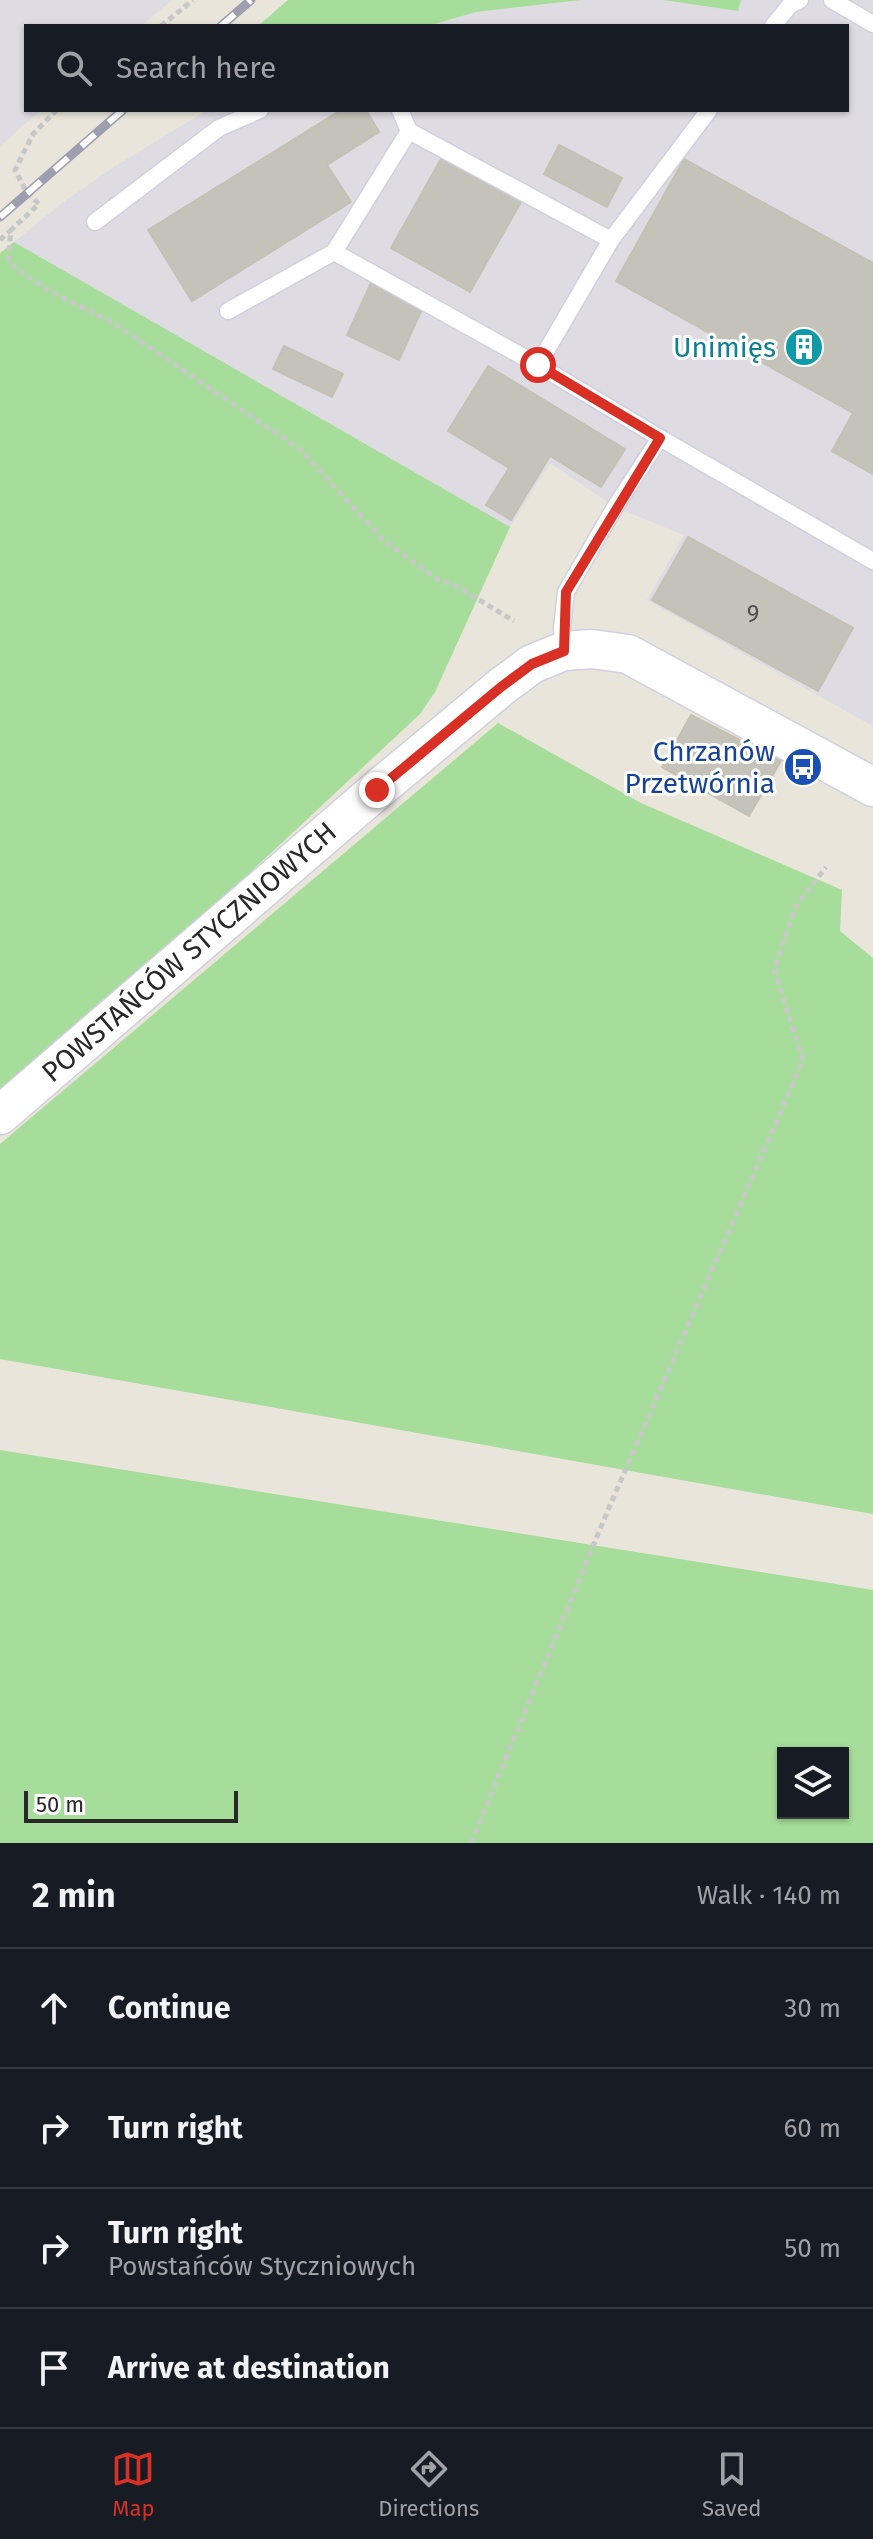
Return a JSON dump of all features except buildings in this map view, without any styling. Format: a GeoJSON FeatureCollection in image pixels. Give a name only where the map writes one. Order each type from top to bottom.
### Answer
{"type":"FeatureCollection","features":[{"type":"Feature","properties":{"kind":"street","name":"POWSTAŃCÓW STYCZNIOWYCH"},"geometry":{"type":"LineString","coordinates":[[0,1115],[365,800],[501,687],[532,664],[564,651],[592,649],[628,654],[873,787]]}},
{"type":"Feature","properties":{"kind":"lane"},"geometry":{"type":"LineString","coordinates":[[775,24],[790,5],[800,0]]}},
{"type":"Feature","properties":{"kind":"lane"},"geometry":{"type":"LineString","coordinates":[[832,0],[873,24]]}},
{"type":"Feature","properties":{"kind":"lane"},"geometry":{"type":"LineString","coordinates":[[95,222],[219,128],[255,112]]}},
{"type":"Feature","properties":{"kind":"lane"},"geometry":{"type":"LineString","coordinates":[[401,112],[409,131],[611,240]]}},
{"type":"Feature","properties":{"kind":"lane"},"geometry":{"type":"LineString","coordinates":[[538,365],[611,240],[707,112]]}},
{"type":"Feature","properties":{"kind":"lane"},"geometry":{"type":"LineString","coordinates":[[228,311],[334,252],[409,131]]}},
{"type":"Feature","properties":{"kind":"lane"},"geometry":{"type":"LineString","coordinates":[[334,252],[538,365],[873,561]]}},
{"type":"Feature","properties":{"kind":"lane"},"geometry":{"type":"LineString","coordinates":[[564,651],[566,592],[660,438]]}},
{"type":"Feature","properties":{"kind":"path"},"geometry":{"type":"LineString","coordinates":[[163,24],[193,0]]}},
{"type":"Feature","properties":{"kind":"path"},"geometry":{"type":"LineString","coordinates":[[0,240],[39,204],[27,193],[15,170],[33,134],[55,112]]}},
{"type":"Feature","properties":{"kind":"path"},"geometry":{"type":"LineString","coordinates":[[11,230],[8,258],[16,269],[50,291],[115,324],[301,450],[383,540],[437,579],[458,587],[514,621]]}},
{"type":"Feature","properties":{"kind":"path"},"geometry":{"type":"LineString","coordinates":[[471,1843],[608,1510],[803,1060],[774,969],[796,906],[826,867]]}},
{"type":"Feature","properties":{"kind":"shaded area"},"geometry":{"type":"Polygon","coordinates":[[[0,0],[172,0],[143,24],[24,24],[24,112],[39,112],[0,146],[0,0]]]}},
{"type":"Feature","properties":{"kind":"shaded area"},"geometry":{"type":"Polygon","coordinates":[[[581,0],[663,0],[738,11],[741,0],[873,0],[873,726],[647,600],[684,535],[615,507],[550,463],[510,527],[14,242],[114,167],[204,112],[849,112],[849,24],[435,24],[476,12],[581,0]]]}},
{"type":"Feature","properties":{"kind":"green space"},"geometry":{"type":"Polygon","coordinates":[[[288,0],[581,0],[476,12],[435,24],[260,24],[288,0]]]}},
{"type":"Feature","properties":{"kind":"green space"},"geometry":{"type":"Polygon","coordinates":[[[663,0],[741,0],[738,11],[663,0]]]}},
{"type":"Feature","properties":{"kind":"green space"},"geometry":{"type":"Polygon","coordinates":[[[14,242],[510,527],[435,692],[420,714],[243,879],[0,1089],[0,253],[14,242]]]}},
{"type":"Feature","properties":{"kind":"green space"},"geometry":{"type":"Polygon","coordinates":[[[498,723],[641,803],[842,890],[840,931],[873,958],[873,1514],[0,1359],[0,1144],[498,723]]]}},
{"type":"Feature","properties":{"kind":"green space"},"geometry":{"type":"Polygon","coordinates":[[[0,1450],[873,1590],[873,1843],[0,1843],[0,1450]]]}},
{"type":"Feature","properties":{"kind":"railway"},"geometry":{"type":"LineString","coordinates":[[223,24],[251,0]]}},
{"type":"Feature","properties":{"kind":"railway"},"geometry":{"type":"LineString","coordinates":[[0,217],[121,112]]}},
{"type":"Feature","properties":{"kind":"place","name":"Unimięs"},"geometry":{"type":"Point","coordinates":[804,347]}},
{"type":"Feature","properties":{"kind":"place","name":"Chrzanów Przetwórnia"},"geometry":{"type":"Point","coordinates":[803,767]}},
{"type":"Feature","properties":{"kind":"route"},"geometry":{"type":"LineString","coordinates":[[377,790],[501,687],[532,664],[564,651],[562,628],[566,592],[615,507],[660,438],[538,365]]}}]}
